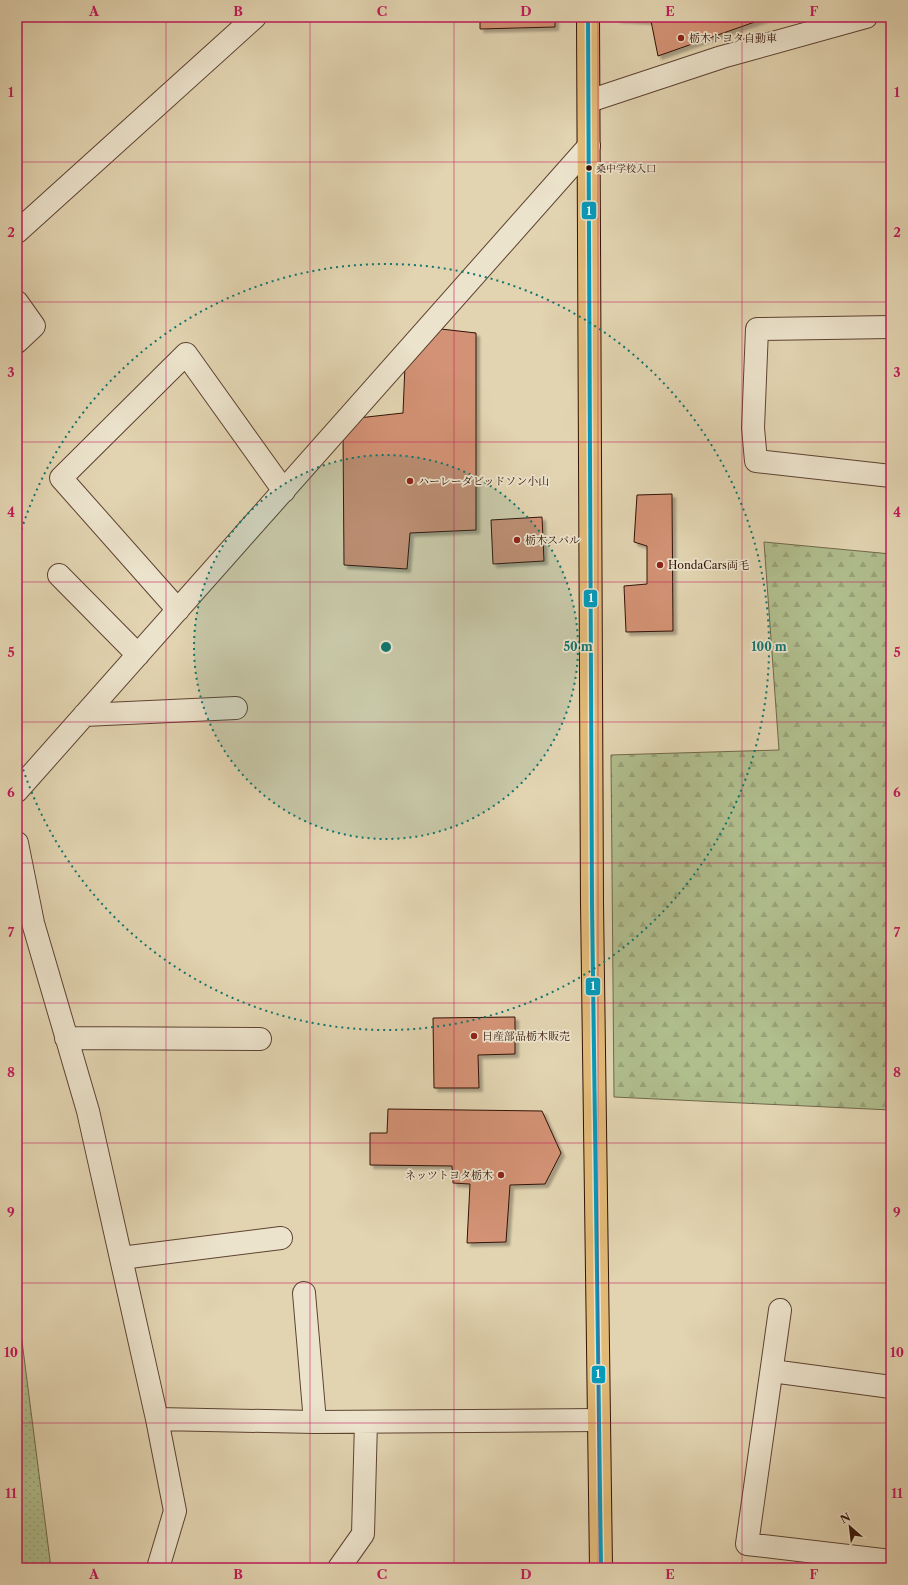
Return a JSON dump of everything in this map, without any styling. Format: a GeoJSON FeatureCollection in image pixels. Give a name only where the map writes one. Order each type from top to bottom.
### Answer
{"type":"FeatureCollection","features":[{"type":"Feature","properties":{"kind":"highway"},"geometry":{"type":"LineString","coordinates":[[588,17],[592,879],[601,1568]]}},
{"type":"Feature","properties":{"kind":"street"},"geometry":{"type":"LineString","coordinates":[[17,232],[255,17]]}},
{"type":"Feature","properties":{"kind":"street"},"geometry":{"type":"LineString","coordinates":[[589,101],[722,57],[866,17]]}},
{"type":"Feature","properties":{"kind":"street"},"geometry":{"type":"LineString","coordinates":[[17,791],[589,146]]}},
{"type":"Feature","properties":{"kind":"street"},"geometry":{"type":"LineString","coordinates":[[17,302],[34,326],[17,342]]}},
{"type":"Feature","properties":{"kind":"street"},"geometry":{"type":"LineString","coordinates":[[891,327],[757,329],[753,428],[756,461],[891,476]]}},
{"type":"Feature","properties":{"kind":"street"},"geometry":{"type":"LineString","coordinates":[[178,610],[61,478],[186,354],[284,491]]}},
{"type":"Feature","properties":{"kind":"street"},"geometry":{"type":"LineString","coordinates":[[60,575],[138,655]]}},
{"type":"Feature","properties":{"kind":"street"},"geometry":{"type":"LineString","coordinates":[[84,715],[236,708]]}},
{"type":"Feature","properties":{"kind":"street"},"geometry":{"type":"LineString","coordinates":[[17,843],[33,923],[88,1111],[157,1419],[174,1511],[158,1568]]}},
{"type":"Feature","properties":{"kind":"street"},"geometry":{"type":"LineString","coordinates":[[66,1038],[260,1039]]}},
{"type":"Feature","properties":{"kind":"street"},"geometry":{"type":"LineString","coordinates":[[121,1258],[281,1238]]}},
{"type":"Feature","properties":{"kind":"street"},"geometry":{"type":"LineString","coordinates":[[304,1293],[315,1422]]}},
{"type":"Feature","properties":{"kind":"street"},"geometry":{"type":"LineString","coordinates":[[780,1310],[747,1544],[891,1561]]}},
{"type":"Feature","properties":{"kind":"street"},"geometry":{"type":"LineString","coordinates":[[772,1371],[891,1387]]}},
{"type":"Feature","properties":{"kind":"street"},"geometry":{"type":"LineString","coordinates":[[157,1419],[315,1422],[599,1420]]}},
{"type":"Feature","properties":{"kind":"street"},"geometry":{"type":"LineString","coordinates":[[339,1568],[363,1534],[366,1422]]}},
{"type":"Feature","properties":{"kind":"green space"},"geometry":{"type":"Polygon","coordinates":[[[764,542],[891,554],[891,1110],[614,1097],[611,755],[779,750],[764,542]]]}},
{"type":"Feature","properties":{"kind":"green space"},"geometry":{"type":"Polygon","coordinates":[[[17,1302],[51,1568],[17,1568],[17,1302]]]}},
{"type":"Feature","properties":{"kind":"building"},"geometry":{"type":"Polygon","coordinates":[[[480,17],[555,17],[555,27],[480,29],[480,17]]]}},
{"type":"Feature","properties":{"kind":"building","name":"栃木トヨタ自動車"},"geometry":{"type":"Polygon","coordinates":[[[617,17],[769,17],[658,56],[651,21],[617,19],[617,17]]]}},
{"type":"Feature","properties":{"kind":"building","name":"ハーレーダビッドソン小山"},"geometry":{"type":"Polygon","coordinates":[[[441,329],[476,333],[476,530],[410,533],[407,569],[344,565],[343,432],[358,418],[403,413],[405,365],[441,329]]]}},
{"type":"Feature","properties":{"kind":"building","name":"HondaCars両毛"},"geometry":{"type":"Polygon","coordinates":[[[672,494],[673,631],[626,632],[624,586],[647,584],[647,546],[634,542],[637,495],[672,494]]]}},
{"type":"Feature","properties":{"kind":"building","name":"栃木スバル"},"geometry":{"type":"Polygon","coordinates":[[[542,517],[544,561],[493,564],[491,520],[542,517]]]}},
{"type":"Feature","properties":{"kind":"building","name":"日産部品栃木販売"},"geometry":{"type":"Polygon","coordinates":[[[515,1017],[515,1054],[478,1055],[479,1088],[434,1088],[433,1018],[515,1017]]]}},
{"type":"Feature","properties":{"kind":"building","name":"ネッツトヨタ栃木"},"geometry":{"type":"Polygon","coordinates":[[[388,1109],[542,1111],[561,1153],[545,1184],[510,1185],[506,1242],[467,1243],[470,1184],[453,1183],[452,1166],[370,1165],[370,1133],[387,1133],[388,1109]]]}},
{"type":"Feature","properties":{"kind":"transit line","name":"1"},"geometry":{"type":"LineString","coordinates":[[588,17],[592,903],[601,1568]]}},
{"type":"Feature","properties":{"kind":"place","name":"栃木トヨタ自動車"},"geometry":{"type":"Point","coordinates":[681,38]}},
{"type":"Feature","properties":{"kind":"place","name":"桑中学校入口"},"geometry":{"type":"Point","coordinates":[589,168]}},
{"type":"Feature","properties":{"kind":"place","name":"ハーレーダビッドソン小山"},"geometry":{"type":"Point","coordinates":[410,481]}},
{"type":"Feature","properties":{"kind":"place","name":"栃木スバル"},"geometry":{"type":"Point","coordinates":[517,540]}},
{"type":"Feature","properties":{"kind":"place","name":"HondaCars両毛"},"geometry":{"type":"Point","coordinates":[660,565]}},
{"type":"Feature","properties":{"kind":"place","name":"日産部品栃木販売"},"geometry":{"type":"Point","coordinates":[474,1036]}},
{"type":"Feature","properties":{"kind":"place","name":"ネッツトヨタ栃木"},"geometry":{"type":"Point","coordinates":[501,1175]}}]}
